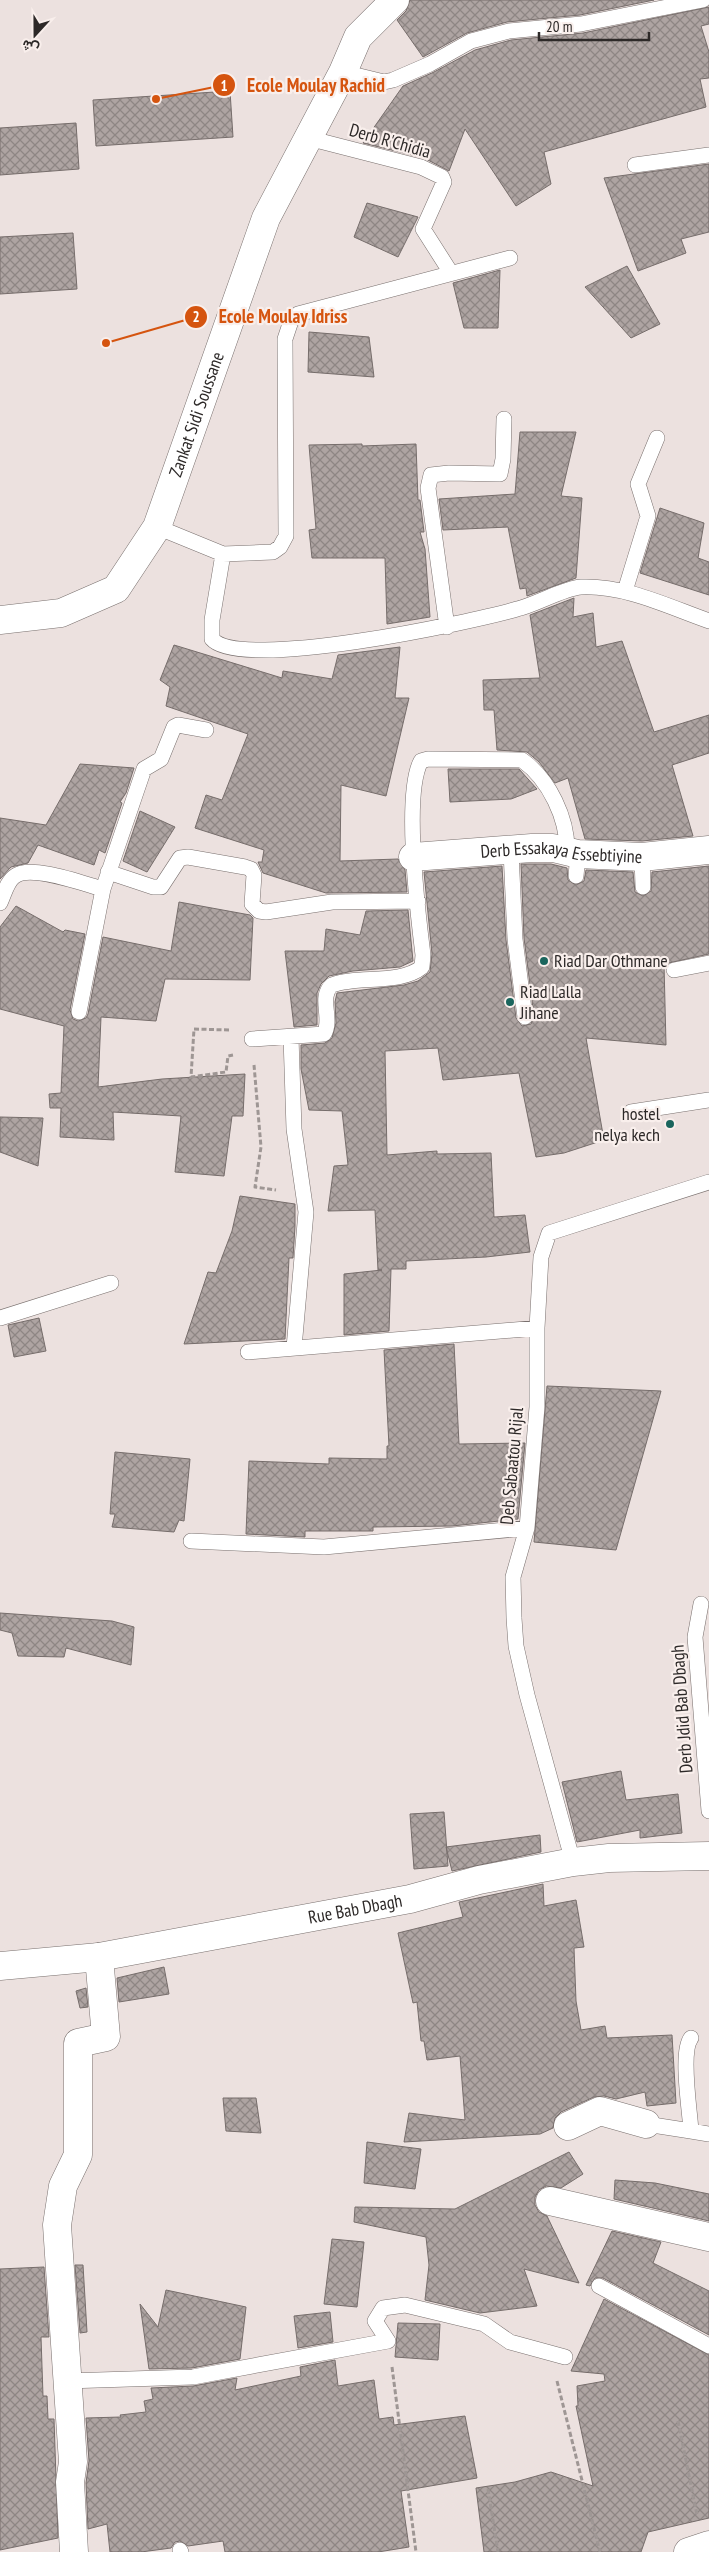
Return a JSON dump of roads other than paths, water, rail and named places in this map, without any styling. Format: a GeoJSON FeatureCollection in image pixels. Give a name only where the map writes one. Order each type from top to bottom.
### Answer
{"type":"FeatureCollection","features":[{"type":"Feature","properties":{"kind":"street","name":"Zankat Sidi Soussane"},"geometry":{"type":"LineString","coordinates":[[0,620],[61,613],[116,589],[157,527],[266,218],[343,72],[358,37],[395,0]]}},
{"type":"Feature","properties":{"kind":"street","name":"Derb Essakaya Essebtiyine"},"geometry":{"type":"LineString","coordinates":[[413,857],[552,848],[574,860],[642,857],[709,850]]}},
{"type":"Feature","properties":{"kind":"street","name":"Rue Bab Dbagh"},"geometry":{"type":"LineString","coordinates":[[0,1966],[99,1957],[410,1899],[479,1880],[573,1862],[608,1858],[709,1856]]}},
{"type":"Feature","properties":{"kind":"street"},"geometry":{"type":"LineString","coordinates":[[74,2552],[70,2482],[72,2462],[58,2211],[63,2186],[78,2155],[78,2043],[106,2038],[99,1957]]}},
{"type":"Feature","properties":{"kind":"street"},"geometry":{"type":"LineString","coordinates":[[568,2126],[600,2111],[646,2124]]}},
{"type":"Feature","properties":{"kind":"street"},"geometry":{"type":"LineString","coordinates":[[550,2201],[709,2237]]}},
{"type":"Feature","properties":{"kind":"lane"},"geometry":{"type":"LineString","coordinates":[[343,72],[384,82],[430,64],[470,41],[499,33],[581,24],[703,0]]}},
{"type":"Feature","properties":{"kind":"lane","name":"Derb R'Chidia"},"geometry":{"type":"LineString","coordinates":[[308,138],[421,167],[442,177],[444,182],[423,229],[451,273]]}},
{"type":"Feature","properties":{"kind":"lane"},"geometry":{"type":"LineString","coordinates":[[635,165],[709,154]]}},
{"type":"Feature","properties":{"kind":"lane"},"geometry":{"type":"LineString","coordinates":[[157,527],[223,554],[273,552],[280,547],[286,536],[285,339],[291,321],[298,314],[510,258]]}},
{"type":"Feature","properties":{"kind":"lane"},"geometry":{"type":"LineString","coordinates":[[447,627],[428,488],[429,478],[431,475],[449,473],[500,474],[503,459],[504,419]]}},
{"type":"Feature","properties":{"kind":"lane"},"geometry":{"type":"LineString","coordinates":[[625,592],[648,516],[638,484],[657,438]]}},
{"type":"Feature","properties":{"kind":"lane"},"geometry":{"type":"LineString","coordinates":[[223,554],[212,620],[212,639],[218,646],[234,649],[321,647],[447,627],[519,609],[580,587],[625,592],[709,621]]}},
{"type":"Feature","properties":{"kind":"lane"},"geometry":{"type":"LineString","coordinates":[[79,1012],[103,889],[142,774],[148,766],[160,759],[171,730],[178,725],[206,730]]}},
{"type":"Feature","properties":{"kind":"lane"},"geometry":{"type":"LineString","coordinates":[[252,1039],[324,1034],[327,1024],[326,994],[332,985],[387,978],[416,972],[422,967],[413,857],[415,777],[421,761],[428,759],[522,760],[541,779],[559,810],[568,834],[574,860]]}},
{"type":"Feature","properties":{"kind":"lane"},"geometry":{"type":"LineString","coordinates":[[511,851],[515,939],[525,1017]]}},
{"type":"Feature","properties":{"kind":"lane"},"geometry":{"type":"LineString","coordinates":[[108,872],[153,888],[161,887],[180,858],[188,857],[245,867],[251,869],[254,876],[252,904],[259,911],[266,912],[332,902],[418,901]]}},
{"type":"Feature","properties":{"kind":"lane"},"geometry":{"type":"LineString","coordinates":[[642,857],[643,886]]}},
{"type":"Feature","properties":{"kind":"lane"},"geometry":{"type":"LineString","coordinates":[[0,903],[14,876],[23,872],[49,874],[103,889]]}},
{"type":"Feature","properties":{"kind":"lane"},"geometry":{"type":"LineString","coordinates":[[674,970],[709,963]]}},
{"type":"Feature","properties":{"kind":"lane"},"geometry":{"type":"LineString","coordinates":[[291,1037],[294,1129],[305,1225],[294,1348]]}},
{"type":"Feature","properties":{"kind":"lane"},"geometry":{"type":"LineString","coordinates":[[632,1112],[709,1100]]}},
{"type":"Feature","properties":{"kind":"lane","name":"Deb Sabaatou Rijal"},"geometry":{"type":"LineString","coordinates":[[573,1862],[516,1646],[513,1577],[527,1528],[537,1407],[536,1328],[541,1257],[549,1233],[709,1182]]}},
{"type":"Feature","properties":{"kind":"lane"},"geometry":{"type":"LineString","coordinates":[[0,1318],[111,1283]]}},
{"type":"Feature","properties":{"kind":"lane"},"geometry":{"type":"LineString","coordinates":[[248,1352],[536,1328]]}},
{"type":"Feature","properties":{"kind":"lane"},"geometry":{"type":"LineString","coordinates":[[190,1540],[324,1547],[527,1528]]}},
{"type":"Feature","properties":{"kind":"lane","name":"Derb Jdid Bab Dbagh"},"geometry":{"type":"LineString","coordinates":[[701,1604],[695,1638],[709,1811]]}},
{"type":"Feature","properties":{"kind":"lane"},"geometry":{"type":"LineString","coordinates":[[690,2038],[686,2045],[686,2068],[691,2131]]}},
{"type":"Feature","properties":{"kind":"lane"},"geometry":{"type":"LineString","coordinates":[[646,2124],[709,2134]]}},
{"type":"Feature","properties":{"kind":"lane"},"geometry":{"type":"LineString","coordinates":[[599,2286],[709,2346]]}},
{"type":"Feature","properties":{"kind":"lane"},"geometry":{"type":"LineString","coordinates":[[66,2381],[194,2377],[388,2341],[375,2322],[379,2313],[383,2308],[405,2305],[484,2324],[510,2342],[565,2356]]}},
{"type":"Feature","properties":{"kind":"place","name":"Ecole Moulay Rachid"},"geometry":{"type":"Point","coordinates":[156,99]}},
{"type":"Feature","properties":{"kind":"place","name":"Ecole Moulay Idriss"},"geometry":{"type":"Point","coordinates":[106,343]}},
{"type":"Feature","properties":{"kind":"place","name":"Riad Dar Othmane"},"geometry":{"type":"Point","coordinates":[544,961]}},
{"type":"Feature","properties":{"kind":"place","name":"Riad Lalla Jihane"},"geometry":{"type":"Point","coordinates":[510,1002]}},
{"type":"Feature","properties":{"kind":"place","name":"hostel nelya kech"},"geometry":{"type":"Point","coordinates":[670,1124]}}]}
